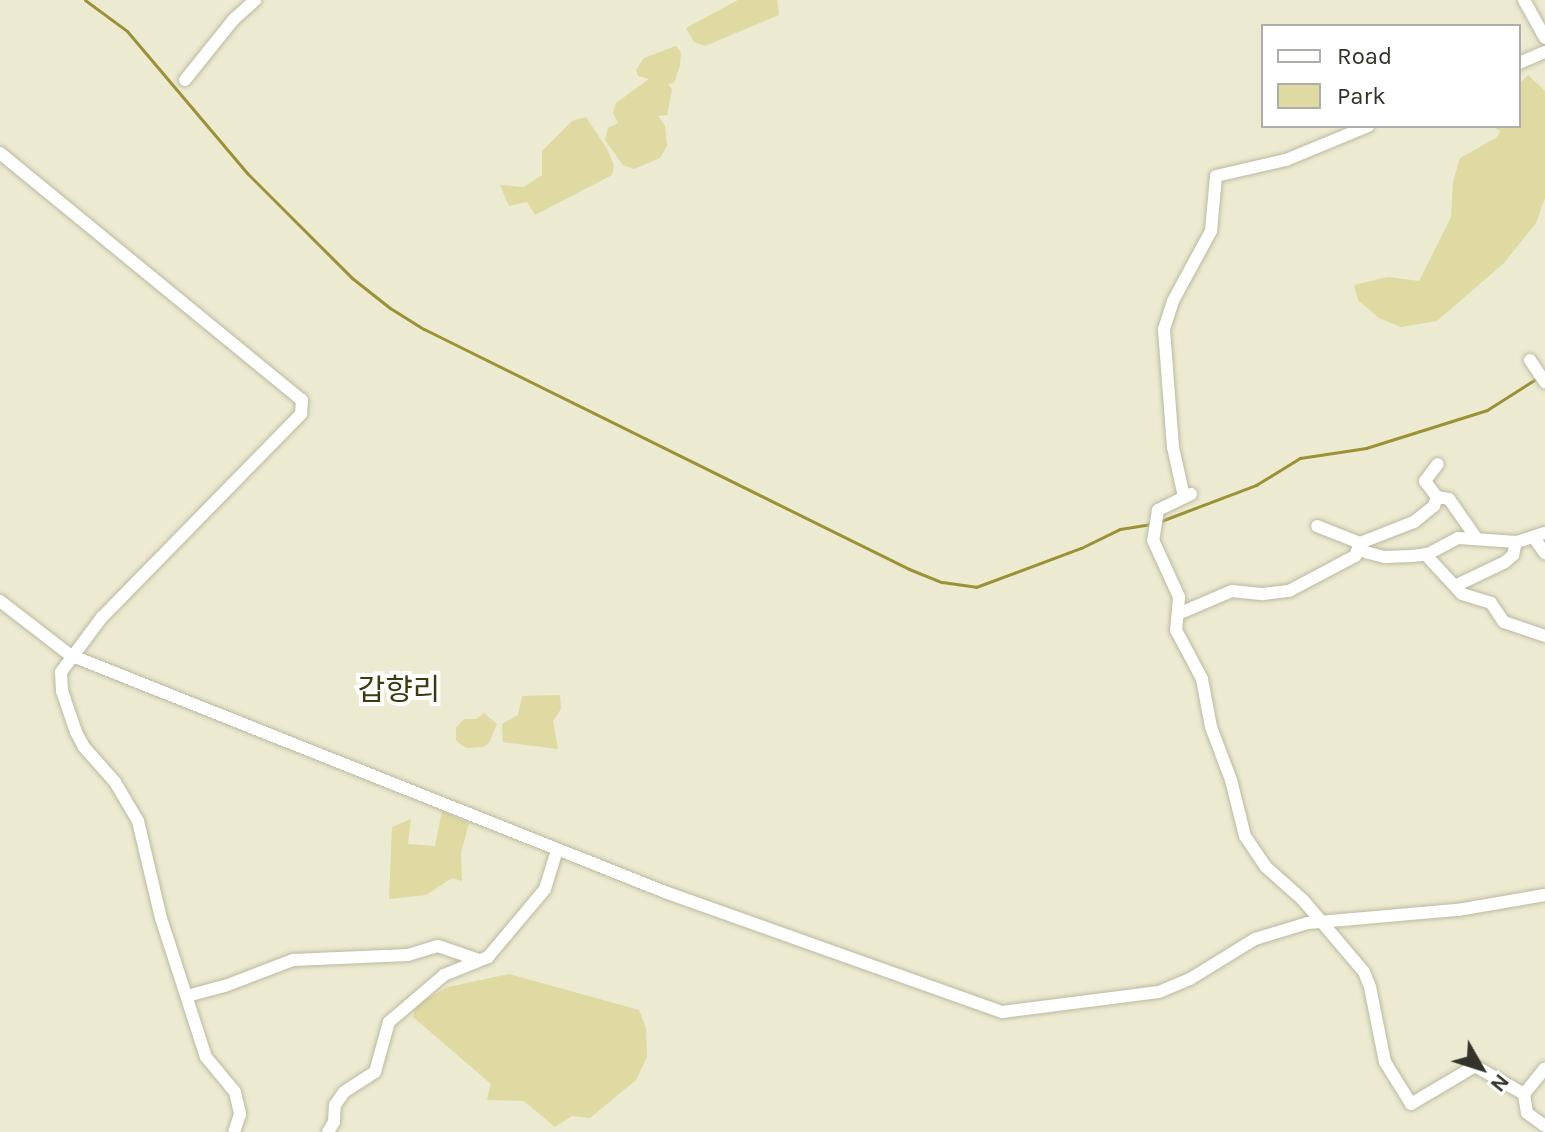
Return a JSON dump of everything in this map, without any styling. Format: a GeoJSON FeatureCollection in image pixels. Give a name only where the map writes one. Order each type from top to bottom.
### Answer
{"type":"FeatureCollection","features":[{"type":"Feature","properties":{"kind":"street"},"geometry":{"type":"LineString","coordinates":[[185,80],[233,20],[255,0]]}},
{"type":"Feature","properties":{"kind":"street"},"geometry":{"type":"LineString","coordinates":[[1524,0],[1545,38]]}},
{"type":"Feature","properties":{"kind":"street"},"geometry":{"type":"LineString","coordinates":[[1521,62],[1545,52]]}},
{"type":"Feature","properties":{"kind":"street"},"geometry":{"type":"LineString","coordinates":[[1363,128],[1286,160],[1216,176],[1211,231],[1173,301],[1164,329],[1173,447],[1188,496],[1161,508],[1156,514],[1153,532],[1156,550],[1179,597],[1176,630],[1202,679],[1211,727],[1231,780],[1245,836],[1266,867],[1303,900],[1348,950],[1368,980],[1385,1062],[1411,1104],[1475,1066],[1524,1094]]}},
{"type":"Feature","properties":{"kind":"street"},"geometry":{"type":"LineString","coordinates":[[0,153],[302,400],[301,414],[102,617],[70,655],[61,672],[68,711],[84,747],[115,782],[138,821],[161,918],[206,1057],[235,1092],[240,1114],[234,1132]]}},
{"type":"Feature","properties":{"kind":"street"},"geometry":{"type":"LineString","coordinates":[[1532,363],[1545,382]]}},
{"type":"Feature","properties":{"kind":"street"},"geometry":{"type":"LineString","coordinates":[[1438,464],[1425,481],[1437,497],[1449,499],[1477,539]]}},
{"type":"Feature","properties":{"kind":"street"},"geometry":{"type":"LineString","coordinates":[[1178,614],[1232,591],[1263,594],[1289,591],[1355,556],[1359,546],[1414,522],[1434,506],[1437,497]]}},
{"type":"Feature","properties":{"kind":"street"},"geometry":{"type":"LineString","coordinates":[[1317,526],[1385,557],[1425,554],[1454,539],[1516,542],[1540,535],[1545,553]]}},
{"type":"Feature","properties":{"kind":"street"},"geometry":{"type":"LineString","coordinates":[[1455,586],[1505,562],[1513,555],[1516,542]]}},
{"type":"Feature","properties":{"kind":"street"},"geometry":{"type":"LineString","coordinates":[[1425,554],[1465,596],[1491,603],[1504,622],[1545,636]]}},
{"type":"Feature","properties":{"kind":"street"},"geometry":{"type":"LineString","coordinates":[[0,601],[70,655],[557,850],[1002,1012],[1159,992],[1190,979],[1255,939],[1319,921],[1458,910],[1545,895]]}},
{"type":"Feature","properties":{"kind":"street"},"geometry":{"type":"LineString","coordinates":[[328,1132],[334,1122],[335,1105],[344,1092],[375,1072],[389,1022],[432,984],[476,959],[488,957],[545,889],[557,850]]}},
{"type":"Feature","properties":{"kind":"street"},"geometry":{"type":"LineString","coordinates":[[187,996],[225,986],[293,960],[408,955],[438,946],[476,959]]}},
{"type":"Feature","properties":{"kind":"street"},"geometry":{"type":"LineString","coordinates":[[1545,1068],[1524,1094],[1527,1113],[1545,1126]]}},
{"type":"Feature","properties":{"kind":"green space"},"geometry":{"type":"Polygon","coordinates":[[[738,0],[777,0],[779,15],[705,46],[694,42],[686,28],[738,0]]]}},
{"type":"Feature","properties":{"kind":"green space"},"geometry":{"type":"Polygon","coordinates":[[[676,46],[681,52],[680,65],[674,83],[668,84],[672,90],[667,115],[658,116],[665,126],[667,146],[660,158],[634,169],[623,165],[605,140],[608,128],[618,123],[613,113],[616,103],[649,79],[638,76],[636,70],[644,58],[676,46]]]}},
{"type":"Feature","properties":{"kind":"green space"},"geometry":{"type":"Polygon","coordinates":[[[1528,75],[1545,91],[1545,198],[1536,223],[1504,263],[1437,321],[1401,327],[1379,318],[1358,300],[1354,285],[1388,277],[1419,281],[1451,217],[1453,182],[1460,158],[1496,138],[1501,131],[1494,128],[1521,128],[1521,82],[1528,75]]]}},
{"type":"Feature","properties":{"kind":"green space"},"geometry":{"type":"Polygon","coordinates":[[[586,117],[607,149],[614,165],[612,175],[535,215],[527,202],[509,206],[500,185],[524,187],[542,175],[542,151],[572,121],[586,117]]]}},
{"type":"Feature","properties":{"kind":"green space"},"geometry":{"type":"Polygon","coordinates":[[[560,695],[561,709],[553,721],[558,749],[503,742],[502,724],[518,715],[522,696],[560,695]]]}},
{"type":"Feature","properties":{"kind":"green space"},"geometry":{"type":"Polygon","coordinates":[[[484,713],[497,724],[489,743],[483,747],[467,748],[460,744],[456,740],[456,728],[464,719],[476,719],[484,713]]]}},
{"type":"Feature","properties":{"kind":"green space"},"geometry":{"type":"Polygon","coordinates":[[[442,811],[469,823],[461,853],[462,881],[452,878],[426,895],[389,899],[392,827],[411,819],[408,844],[435,846],[442,811]]]}},
{"type":"Feature","properties":{"kind":"green space"},"geometry":{"type":"Polygon","coordinates":[[[509,974],[639,1010],[646,1028],[647,1057],[636,1080],[590,1118],[572,1116],[555,1127],[524,1101],[487,1100],[491,1084],[413,1017],[416,1005],[448,987],[509,974]]]}},
{"type":"Feature","properties":{"kind":"waterway"},"geometry":{"type":"LineString","coordinates":[[85,0],[127,31],[247,173],[352,278],[390,308],[424,329],[909,569],[942,582],[976,587],[1081,548],[1120,529],[1150,524]]}},
{"type":"Feature","properties":{"kind":"waterway"},"geometry":{"type":"LineString","coordinates":[[1161,521],[1256,485],[1300,458],[1366,448],[1487,410],[1539,377]]}},
{"type":"Feature","properties":{"kind":"district","name":"갑향리"},"geometry":{"type":"Point","coordinates":[399,690]}}]}
